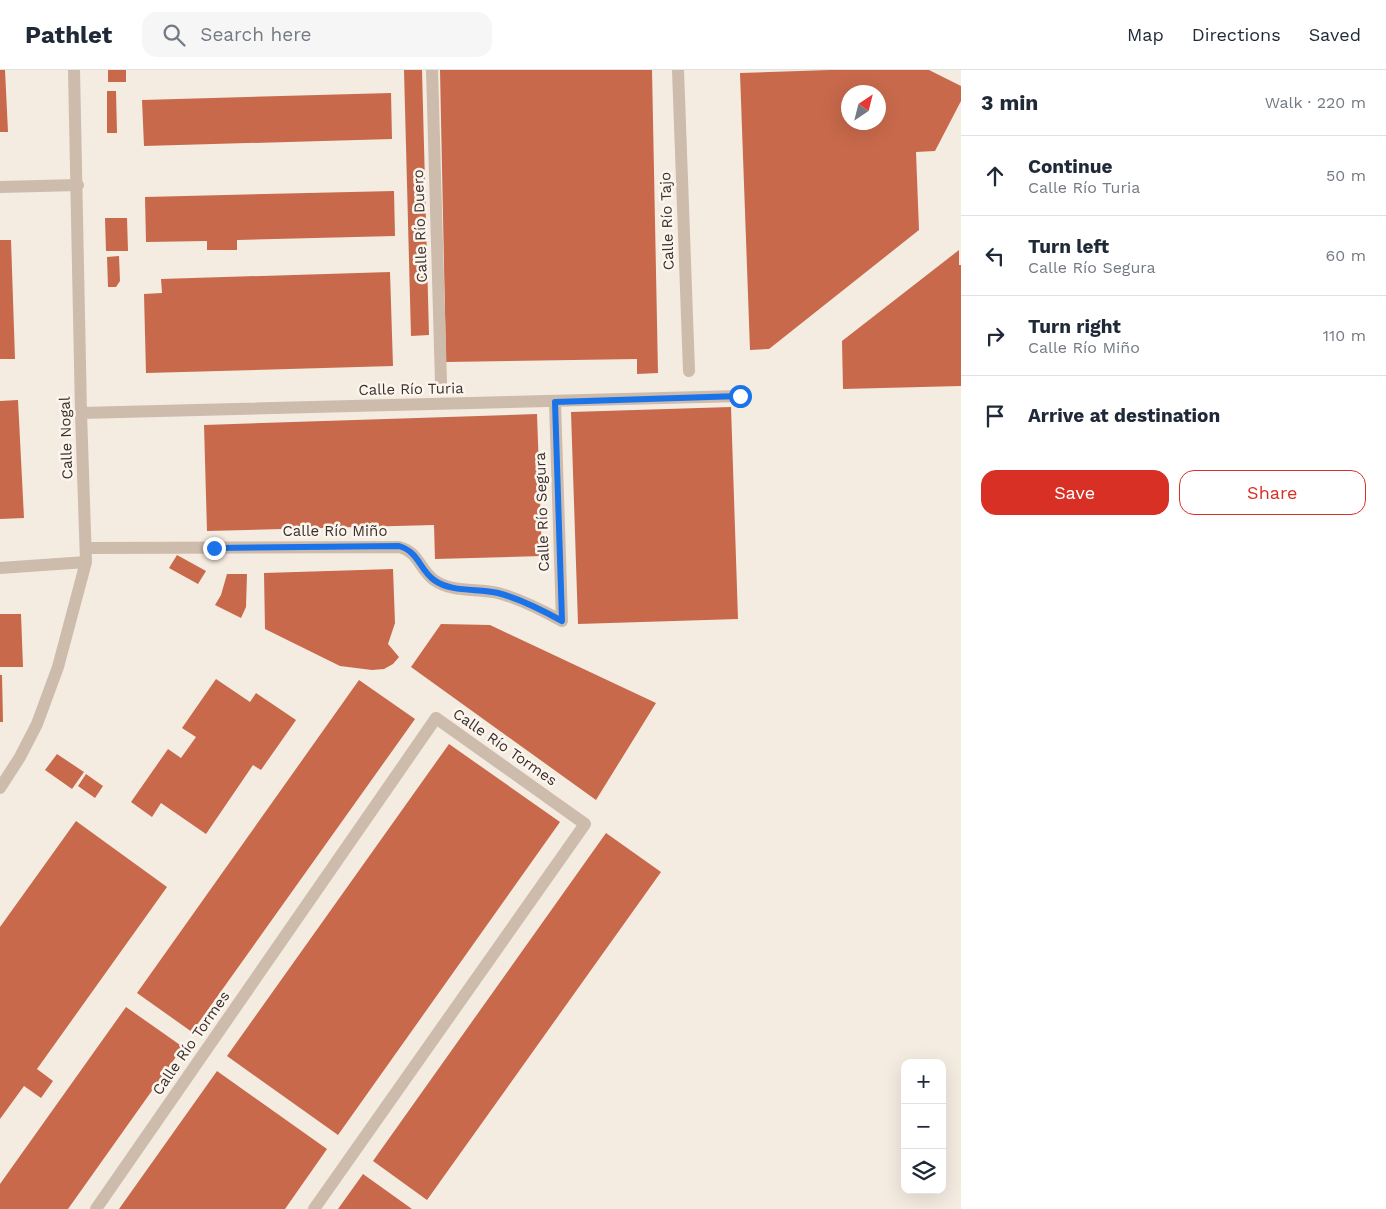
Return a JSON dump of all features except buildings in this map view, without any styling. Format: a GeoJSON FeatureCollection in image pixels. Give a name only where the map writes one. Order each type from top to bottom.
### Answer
{"type":"FeatureCollection","features":[{"type":"Feature","properties":{"kind":"street","name":"Calle Nogal"},"geometry":{"type":"LineString","coordinates":[[0,788],[20,757],[37,724],[58,667],[86,562],[74,70]]}},
{"type":"Feature","properties":{"kind":"street","name":"Calle Río Duero"},"geometry":{"type":"LineString","coordinates":[[432,70],[441,382]]}},
{"type":"Feature","properties":{"kind":"street","name":"Calle Río Tajo"},"geometry":{"type":"LineString","coordinates":[[678,70],[689,371]]}},
{"type":"Feature","properties":{"kind":"street"},"geometry":{"type":"LineString","coordinates":[[0,187],[78,185]]}},
{"type":"Feature","properties":{"kind":"street","name":"Calle Río Turia"},"geometry":{"type":"LineString","coordinates":[[81,412],[555,402],[740,396]]}},
{"type":"Feature","properties":{"kind":"street","name":"Calle Río Segura"},"geometry":{"type":"LineString","coordinates":[[555,402],[562,621]]}},
{"type":"Feature","properties":{"kind":"street","name":"Calle Río Miño"},"geometry":{"type":"LineString","coordinates":[[86,548],[399,546],[408,549],[415,555],[434,580],[440,583],[463,589],[497,592],[534,606],[562,621]]}},
{"type":"Feature","properties":{"kind":"street"},"geometry":{"type":"LineString","coordinates":[[0,568],[86,562]]}},
{"type":"Feature","properties":{"kind":"street","name":"Calle Río Tormes"},"geometry":{"type":"LineString","coordinates":[[96,1209],[436,718],[585,824],[314,1209]]}},
{"type":"Feature","properties":{"kind":"route"},"geometry":{"type":"LineString","coordinates":[[214,548],[399,546],[408,549],[415,555],[434,580],[446,586],[497,592],[534,606],[562,621],[555,402],[740,396]]}}]}
